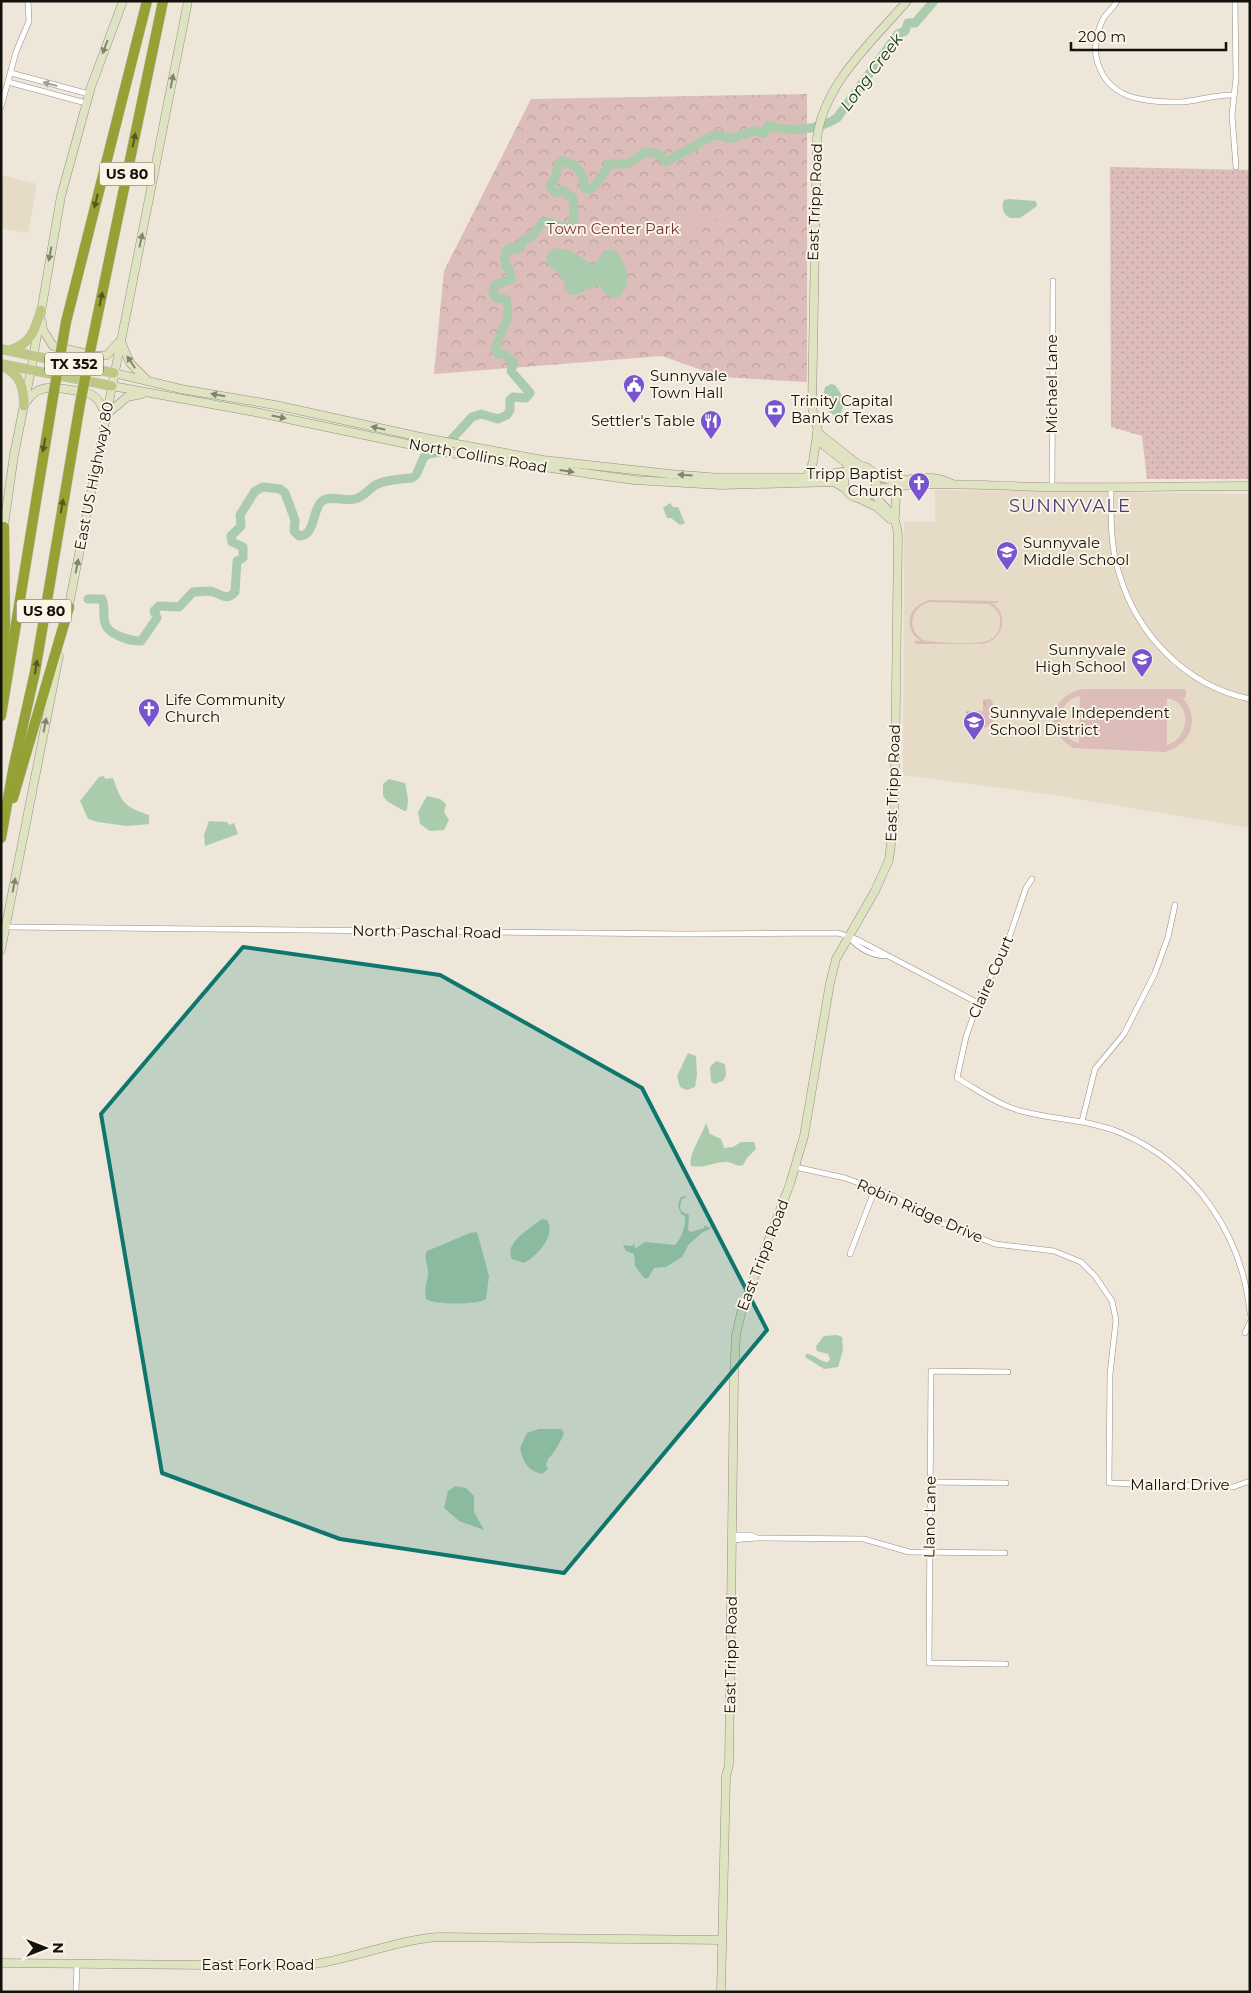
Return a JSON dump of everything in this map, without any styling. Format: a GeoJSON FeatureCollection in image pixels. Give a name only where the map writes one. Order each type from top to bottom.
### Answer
{"type":"FeatureCollection","features":[{"type":"Feature","properties":{"kind":"highway","name":"US 80"},"geometry":{"type":"LineString","coordinates":[[1,716],[66,322],[146,1]]}},
{"type":"Feature","properties":{"kind":"highway","name":"US 80"},"geometry":{"type":"LineString","coordinates":[[1,838],[35,672],[91,347],[164,1]]}},
{"type":"Feature","properties":{"kind":"highway"},"geometry":{"type":"LineString","coordinates":[[1,675],[6,625],[4,527]]}},
{"type":"Feature","properties":{"kind":"highway"},"geometry":{"type":"LineString","coordinates":[[5,817],[18,786],[69,607]]}},
{"type":"Feature","properties":{"kind":"main road"},"geometry":{"type":"LineString","coordinates":[[6,350],[21,347],[33,335],[41,310]]}},
{"type":"Feature","properties":{"kind":"main road","name":"TX 352"},"geometry":{"type":"LineString","coordinates":[[6,350],[114,373]]}},
{"type":"Feature","properties":{"kind":"main road"},"geometry":{"type":"LineString","coordinates":[[1,365],[10,370],[20,380],[24,393],[24,406]]}},
{"type":"Feature","properties":{"kind":"main road","name":"TX 352"},"geometry":{"type":"LineString","coordinates":[[1,365],[112,386]]}},
{"type":"Feature","properties":{"kind":"street"},"geometry":{"type":"LineString","coordinates":[[1,107],[16,52],[29,21],[28,1]]}},
{"type":"Feature","properties":{"kind":"street"},"geometry":{"type":"LineString","coordinates":[[1,551],[61,196],[86,103],[123,1]]}},
{"type":"Feature","properties":{"kind":"street","name":"East US Highway 80"},"geometry":{"type":"LineString","coordinates":[[1,950],[188,1]]}},
{"type":"Feature","properties":{"kind":"street","name":"East Tripp Road"},"geometry":{"type":"LineString","coordinates":[[849,470],[845,462],[826,449],[817,432],[812,408],[817,134],[822,114],[831,96],[856,60],[907,1]]}},
{"type":"Feature","properties":{"kind":"street"},"geometry":{"type":"LineString","coordinates":[[1118,1],[1105,16],[1094,46],[1099,68],[1108,84],[1126,95],[1138,99],[1188,101],[1210,96],[1234,95]]}},
{"type":"Feature","properties":{"kind":"street"},"geometry":{"type":"LineString","coordinates":[[1235,1],[1237,49],[1232,115],[1236,167]]}},
{"type":"Feature","properties":{"kind":"street"},"geometry":{"type":"LineString","coordinates":[[11,73],[89,94]]}},
{"type":"Feature","properties":{"kind":"street"},"geometry":{"type":"LineString","coordinates":[[8,82],[86,103]]}},
{"type":"Feature","properties":{"kind":"street","name":"Michael Lane"},"geometry":{"type":"LineString","coordinates":[[1052,487],[1053,281]]}},
{"type":"Feature","properties":{"kind":"street"},"geometry":{"type":"LineString","coordinates":[[41,310],[43,330],[53,346],[97,356],[107,355],[121,340],[130,363],[148,381]]}},
{"type":"Feature","properties":{"kind":"street","name":"North Collins Road"},"geometry":{"type":"LineString","coordinates":[[114,373],[468,447],[478,453]]}},
{"type":"Feature","properties":{"kind":"street","name":"North Collins Road"},"geometry":{"type":"LineString","coordinates":[[112,386],[317,425],[450,453],[478,453],[592,470],[634,480],[829,482],[838,484],[846,489]]}},
{"type":"Feature","properties":{"kind":"street"},"geometry":{"type":"LineString","coordinates":[[24,406],[32,394],[41,388],[52,387],[90,394],[100,402],[106,415],[127,397],[149,393]]}},
{"type":"Feature","properties":{"kind":"street"},"geometry":{"type":"LineString","coordinates":[[317,425],[320,415]]}},
{"type":"Feature","properties":{"kind":"street"},"geometry":{"type":"LineString","coordinates":[[817,432],[860,466],[869,468],[875,475],[892,480],[938,477],[952,484]]}},
{"type":"Feature","properties":{"kind":"street"},"geometry":{"type":"LineString","coordinates":[[807,477],[813,461],[817,432]]}},
{"type":"Feature","properties":{"kind":"street"},"geometry":{"type":"LineString","coordinates":[[860,466],[849,470],[844,479],[846,489],[884,513],[894,524],[898,536]]}},
{"type":"Feature","properties":{"kind":"street","name":"North Collins Road"},"geometry":{"type":"LineString","coordinates":[[755,482],[807,477],[849,470]]}},
{"type":"Feature","properties":{"kind":"street"},"geometry":{"type":"LineString","coordinates":[[875,475],[874,490],[881,503],[895,516]]}},
{"type":"Feature","properties":{"kind":"street"},"geometry":{"type":"LineString","coordinates":[[858,498],[868,496],[874,490],[901,486],[952,484],[1052,487],[1250,486]]}},
{"type":"Feature","properties":{"kind":"street","name":"East Tripp Road"},"geometry":{"type":"LineString","coordinates":[[721,1992],[726,1776],[729,1765],[730,1746],[734,1379],[738,1327],[795,1167],[804,1136],[830,983],[836,959],[847,936],[875,891],[889,860],[895,770],[898,536],[895,516],[896,494],[901,486]]}},
{"type":"Feature","properties":{"kind":"street"},"geometry":{"type":"LineString","coordinates":[[1110,486],[1111,534],[1116,560],[1126,592],[1140,621],[1162,650],[1180,666],[1215,688],[1230,695],[1250,699]]}},
{"type":"Feature","properties":{"kind":"street","name":"Claire Court"},"geometry":{"type":"LineString","coordinates":[[1032,879],[1026,888],[1009,938],[978,1004],[966,1037],[957,1078],[1023,1112],[1082,1121]]}},
{"type":"Feature","properties":{"kind":"street"},"geometry":{"type":"LineString","coordinates":[[1175,905],[1168,937],[1155,973],[1124,1034],[1095,1069],[1082,1121],[1121,1133],[1158,1152],[1191,1180],[1217,1214],[1235,1249],[1244,1279],[1250,1313]]}},
{"type":"Feature","properties":{"kind":"street","name":"North Paschal Road"},"geometry":{"type":"LineString","coordinates":[[6,927],[668,934],[838,933],[847,936]]}},
{"type":"Feature","properties":{"kind":"street"},"geometry":{"type":"LineString","coordinates":[[847,936],[854,944],[875,955],[886,956],[978,1004]]}},
{"type":"Feature","properties":{"kind":"street","name":"Robin Ridge Drive"},"geometry":{"type":"LineString","coordinates":[[795,1167],[845,1178],[894,1196],[932,1219],[995,1244],[1054,1251],[1081,1262],[1095,1276],[1112,1301],[1116,1320],[1110,1374],[1109,1484]]}},
{"type":"Feature","properties":{"kind":"street"},"geometry":{"type":"LineString","coordinates":[[850,1254],[875,1189]]}},
{"type":"Feature","properties":{"kind":"street"},"geometry":{"type":"LineString","coordinates":[[1245,1332],[1250,1322]]}},
{"type":"Feature","properties":{"kind":"street","name":"Llano Lane"},"geometry":{"type":"LineString","coordinates":[[1006,1664],[929,1663],[929,1554],[931,1371],[1008,1372]]}},
{"type":"Feature","properties":{"kind":"street","name":"Mallard Drive"},"geometry":{"type":"LineString","coordinates":[[1109,1484],[1234,1487],[1250,1481]]}},
{"type":"Feature","properties":{"kind":"street"},"geometry":{"type":"LineString","coordinates":[[930,1482],[1006,1483]]}},
{"type":"Feature","properties":{"kind":"street"},"geometry":{"type":"LineString","coordinates":[[732,1537],[751,1535],[756,1538],[864,1539],[908,1552],[929,1554],[1005,1553]]}},
{"type":"Feature","properties":{"kind":"street","name":"East Fork Road"},"geometry":{"type":"LineString","coordinates":[[1,1963],[286,1966],[322,1964],[399,1942],[438,1937],[722,1940]]}},
{"type":"Feature","properties":{"kind":"street"},"geometry":{"type":"LineString","coordinates":[[76,1992],[77,1964]]}},
{"type":"Feature","properties":{"kind":"highlighted area"},"geometry":{"type":"Polygon","coordinates":[[[243,947],[440,975],[642,1088],[767,1330],[564,1573],[340,1539],[162,1473],[101,1114],[243,947]]]}},
{"type":"Feature","properties":{"kind":"shaded area"},"geometry":{"type":"Polygon","coordinates":[[[1,175],[37,184],[28,233],[1,228],[1,175]]]}},
{"type":"Feature","properties":{"kind":"shaded area"},"geometry":{"type":"Polygon","coordinates":[[[1004,200],[1036,201],[1037,206],[1020,218],[1010,218],[1004,213],[1003,208],[1004,200]]]}},
{"type":"Feature","properties":{"kind":"shaded area"},"geometry":{"type":"Polygon","coordinates":[[[556,248],[571,250],[591,264],[605,251],[613,250],[617,252],[623,262],[627,279],[626,287],[620,297],[611,298],[597,285],[575,295],[568,294],[560,275],[546,263],[547,253],[556,248]]]}},
{"type":"Feature","properties":{"kind":"shaded area"},"geometry":{"type":"Polygon","coordinates":[[[831,384],[835,385],[845,400],[841,414],[838,416],[833,415],[827,409],[824,401],[825,387],[831,384]]]}},
{"type":"Feature","properties":{"kind":"shaded area"},"geometry":{"type":"Polygon","coordinates":[[[935,490],[1250,494],[1250,828],[1047,794],[903,775],[904,522],[935,522],[935,490]]]}},
{"type":"Feature","properties":{"kind":"shaded area"},"geometry":{"type":"Polygon","coordinates":[[[670,503],[673,507],[678,507],[685,523],[680,525],[671,518],[667,518],[663,508],[670,503]]]}},
{"type":"Feature","properties":{"kind":"shaded area"},"geometry":{"type":"Polygon","coordinates":[[[104,776],[105,779],[113,778],[121,798],[129,806],[149,815],[149,824],[127,826],[88,819],[80,801],[99,777],[104,776]]]}},
{"type":"Feature","properties":{"kind":"shaded area"},"geometry":{"type":"Polygon","coordinates":[[[389,779],[405,783],[408,799],[407,810],[404,811],[387,801],[383,796],[383,784],[389,779]]]}},
{"type":"Feature","properties":{"kind":"shaded area"},"geometry":{"type":"Polygon","coordinates":[[[427,796],[440,799],[446,804],[444,812],[449,820],[444,830],[430,831],[420,824],[418,812],[427,796]]]}},
{"type":"Feature","properties":{"kind":"shaded area"},"geometry":{"type":"Polygon","coordinates":[[[209,821],[227,822],[229,825],[234,823],[238,834],[205,846],[204,835],[209,821]]]}},
{"type":"Feature","properties":{"kind":"shaded area"},"geometry":{"type":"Polygon","coordinates":[[[688,1053],[696,1056],[697,1075],[695,1087],[687,1090],[680,1087],[677,1076],[688,1053]]]}},
{"type":"Feature","properties":{"kind":"shaded area"},"geometry":{"type":"Polygon","coordinates":[[[716,1061],[725,1064],[726,1075],[723,1081],[714,1084],[711,1081],[710,1067],[716,1061]]]}},
{"type":"Feature","properties":{"kind":"shaded area"},"geometry":{"type":"Polygon","coordinates":[[[706,1123],[710,1134],[721,1139],[724,1148],[733,1147],[741,1142],[754,1142],[756,1149],[743,1165],[739,1166],[725,1162],[696,1167],[691,1166],[693,1151],[706,1123]]]}},
{"type":"Feature","properties":{"kind":"shaded area"},"geometry":{"type":"Polygon","coordinates":[[[687,1197],[682,1199],[680,1206],[681,1211],[689,1215],[688,1230],[691,1232],[704,1228],[705,1225],[709,1228],[712,1224],[710,1229],[703,1232],[689,1244],[682,1257],[666,1267],[654,1268],[648,1278],[644,1278],[635,1266],[634,1254],[626,1251],[623,1245],[632,1246],[635,1243],[634,1247],[636,1248],[645,1242],[675,1245],[682,1235],[684,1227],[685,1216],[681,1214],[678,1206],[680,1198],[687,1197]]]}},
{"type":"Feature","properties":{"kind":"shaded area"},"geometry":{"type":"Polygon","coordinates":[[[542,1219],[547,1220],[549,1232],[548,1238],[540,1250],[524,1263],[512,1259],[511,1247],[525,1231],[542,1219]]]}},
{"type":"Feature","properties":{"kind":"shaded area"},"geometry":{"type":"Polygon","coordinates":[[[477,1232],[489,1276],[486,1299],[456,1304],[426,1299],[425,1288],[428,1278],[427,1251],[470,1233],[477,1232]]]}},
{"type":"Feature","properties":{"kind":"shaded area"},"geometry":{"type":"Polygon","coordinates":[[[837,1335],[842,1337],[843,1350],[838,1367],[824,1369],[805,1357],[806,1354],[809,1354],[828,1362],[830,1359],[828,1354],[817,1351],[816,1346],[824,1336],[837,1335]]]}},
{"type":"Feature","properties":{"kind":"shaded area"},"geometry":{"type":"Polygon","coordinates":[[[539,1429],[561,1429],[564,1433],[548,1459],[546,1465],[548,1469],[542,1474],[526,1465],[520,1448],[527,1433],[539,1429]]]}},
{"type":"Feature","properties":{"kind":"shaded area"},"geometry":{"type":"Polygon","coordinates":[[[455,1486],[466,1488],[474,1496],[474,1512],[484,1530],[459,1521],[444,1508],[448,1491],[455,1486]]]}},
{"type":"Feature","properties":{"kind":"green space","name":"Town Center Park"},"geometry":{"type":"Polygon","coordinates":[[[807,94],[807,382],[721,377],[662,356],[434,374],[444,271],[531,99],[807,94]]]}},
{"type":"Feature","properties":{"kind":"green space"},"geometry":{"type":"Polygon","coordinates":[[[1110,167],[1250,170],[1250,479],[1147,479],[1142,436],[1111,427],[1110,167]]]}},
{"type":"Feature","properties":{"kind":"green space"},"geometry":{"type":"Polygon","coordinates":[[[736,213],[737,227],[716,228],[715,214],[736,213]]]}},
{"type":"Feature","properties":{"kind":"green space"},"geometry":{"type":"Polygon","coordinates":[[[697,215],[699,240],[671,241],[669,216],[697,215]]]}},
{"type":"Feature","properties":{"kind":"green space"},"geometry":{"type":"Polygon","coordinates":[[[930,600],[998,601],[998,603],[992,603],[1001,614],[1002,627],[995,638],[982,644],[915,644],[915,641],[921,641],[911,630],[910,617],[917,606],[930,600]],[[930,602],[918,608],[912,624],[914,630],[923,640],[946,643],[987,641],[996,634],[1000,623],[1000,617],[989,604],[930,602]]]}},
{"type":"Feature","properties":{"kind":"green space"},"geometry":{"type":"Polygon","coordinates":[[[1083,689],[1186,689],[1186,697],[1183,698],[1191,714],[1190,730],[1182,743],[1165,752],[1073,748],[1063,741],[1054,723],[1054,714],[1057,706],[1072,693],[1083,689]],[[1080,696],[1072,699],[1066,705],[1062,711],[1061,719],[1065,734],[1079,743],[1079,742],[1080,696]],[[1167,698],[1167,745],[1175,741],[1180,735],[1185,721],[1181,706],[1167,698]]]}},
{"type":"Feature","properties":{"kind":"green space"},"geometry":{"type":"Polygon","coordinates":[[[983,699],[991,699],[994,719],[990,725],[984,728],[966,727],[966,711],[983,711],[983,699]]]}},
{"type":"Feature","properties":{"kind":"waterway","name":"Long Creek"},"geometry":{"type":"LineString","coordinates":[[88,599],[102,599],[104,620],[110,631],[131,640],[141,641],[157,618],[154,611],[159,606],[179,607],[193,592],[210,591],[226,597],[235,592],[237,561],[243,558],[243,547],[232,542],[231,536],[241,526],[240,515],[255,491],[263,487],[280,489],[285,493],[295,520],[294,531],[299,536],[304,535],[311,528],[318,506],[324,500],[333,498],[355,499],[382,482],[412,478],[416,475],[424,457],[440,452],[472,417],[481,414],[498,419],[507,415],[510,410],[510,400],[513,397],[526,398],[530,393],[511,371],[514,363],[504,354],[498,354],[495,349],[508,311],[505,299],[496,298],[493,292],[495,285],[511,279],[510,271],[505,265],[505,253],[509,247],[519,249],[524,240],[532,237],[542,223],[548,222],[568,228],[574,221],[573,198],[562,190],[558,193],[554,192],[550,186],[557,175],[557,167],[563,160],[575,165],[583,177],[584,188],[591,189],[599,181],[609,164],[628,164],[645,152],[658,154],[666,162],[714,135],[734,138],[754,131],[764,133],[769,125],[786,129],[804,129],[829,122],[837,118],[898,34],[905,31],[908,23],[915,23],[934,1]]}},
{"type":"Feature","properties":{"kind":"place","name":"Sunnyvale Town Hall"},"geometry":{"type":"Point","coordinates":[634,404]}},
{"type":"Feature","properties":{"kind":"place","name":"Trinity Capital Bank of Texas"},"geometry":{"type":"Point","coordinates":[775,429]}},
{"type":"Feature","properties":{"kind":"place","name":"Settler's Table"},"geometry":{"type":"Point","coordinates":[711,440]}},
{"type":"Feature","properties":{"kind":"place","name":"Tripp Baptist Church"},"geometry":{"type":"Point","coordinates":[919,502]}},
{"type":"Feature","properties":{"kind":"place","name":"Sunnyvale Middle School"},"geometry":{"type":"Point","coordinates":[1007,571]}},
{"type":"Feature","properties":{"kind":"place","name":"Sunnyvale High School"},"geometry":{"type":"Point","coordinates":[1142,678]}},
{"type":"Feature","properties":{"kind":"place","name":"Life Community Church"},"geometry":{"type":"Point","coordinates":[149,728]}},
{"type":"Feature","properties":{"kind":"place","name":"Sunnyvale Independent School District"},"geometry":{"type":"Point","coordinates":[974,741]}},
{"type":"Feature","properties":{"kind":"district","name":"SUNNYVALE"},"geometry":{"type":"Point","coordinates":[1070,506]}}]}
